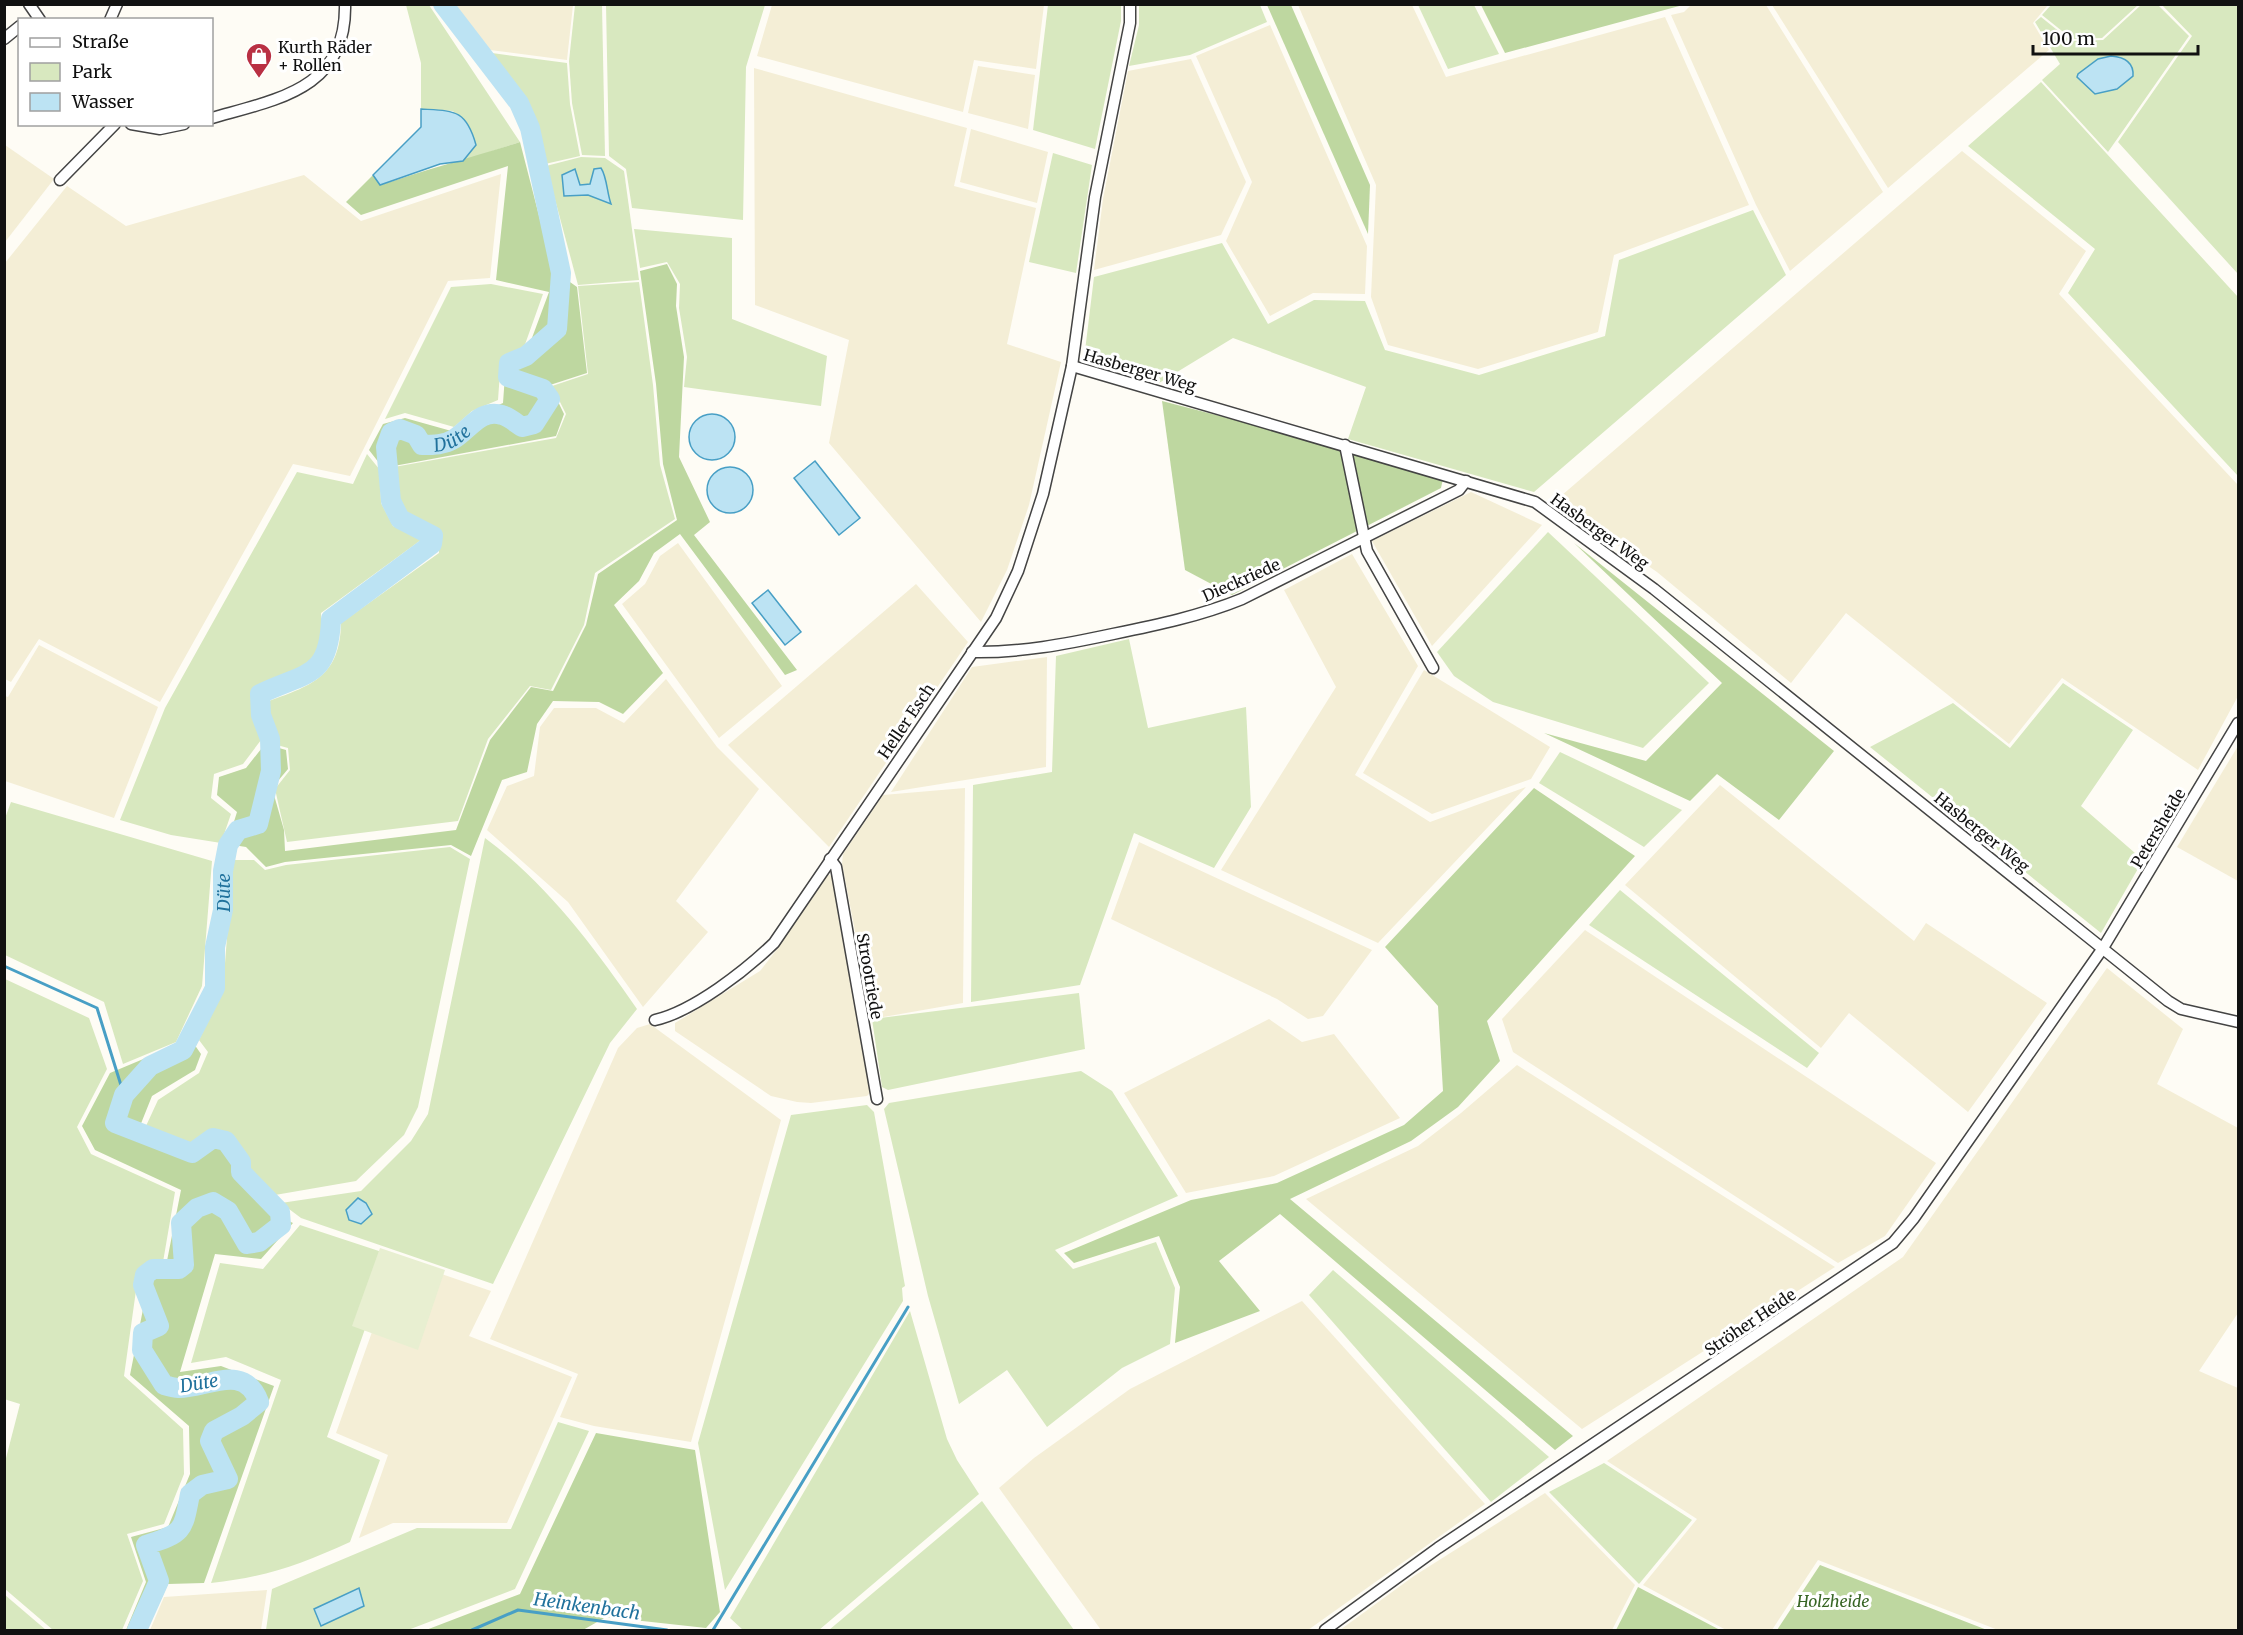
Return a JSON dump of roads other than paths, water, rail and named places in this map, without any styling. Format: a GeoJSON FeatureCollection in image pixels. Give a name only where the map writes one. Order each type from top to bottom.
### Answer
{"type":"FeatureCollection","features":[{"type":"Feature","properties":{"kind":"street"},"geometry":{"type":"LineString","coordinates":[[111,18],[117,4]]}},
{"type":"Feature","properties":{"kind":"street"},"geometry":{"type":"LineString","coordinates":[[213,118],[282,98],[305,87],[326,70],[339,48],[345,26],[345,4]]}},
{"type":"Feature","properties":{"kind":"street","name":"Hasberger Weg"},"geometry":{"type":"LineString","coordinates":[[1130,4],[1130,23],[1095,197],[1072,366],[1535,502],[1654,589],[2181,1009],[2238,1022]]}},
{"type":"Feature","properties":{"kind":"street"},"geometry":{"type":"LineString","coordinates":[[4,39],[18,28]]}},
{"type":"Feature","properties":{"kind":"street"},"geometry":{"type":"LineString","coordinates":[[60,180],[112,126]]}},
{"type":"Feature","properties":{"kind":"street"},"geometry":{"type":"LineString","coordinates":[[143,126],[160,129],[174,126]]}},
{"type":"Feature","properties":{"kind":"street","name":"Heller Esch"},"geometry":{"type":"LineString","coordinates":[[656,1020],[678,1012],[748,968],[774,943],[996,618],[1018,571],[1043,494],[1072,366]]}},
{"type":"Feature","properties":{"kind":"street"},"geometry":{"type":"LineString","coordinates":[[1345,445],[1362,537],[1367,551],[1433,668]]}},
{"type":"Feature","properties":{"kind":"street","name":"Dieckriede"},"geometry":{"type":"LineString","coordinates":[[972,652],[1008,653],[1068,643],[1210,612],[1242,599],[1459,490],[1466,481]]}},
{"type":"Feature","properties":{"kind":"street","name":"Petersheide"},"geometry":{"type":"LineString","coordinates":[[2103,948],[2238,723]]}},
{"type":"Feature","properties":{"kind":"street","name":"Strootriede"},"geometry":{"type":"LineString","coordinates":[[830,859],[836,867],[877,1099]]}},
{"type":"Feature","properties":{"kind":"street","name":"Ströher Heide"},"geometry":{"type":"LineString","coordinates":[[1324,1630],[1438,1548],[1893,1243],[1914,1218],[2103,948]]}},
{"type":"Feature","properties":{"kind":"water"},"geometry":{"type":"Polygon","coordinates":[[[2111,56],[2127,61],[2132,67],[2133,76],[2117,89],[2095,94],[2077,77],[2078,74],[2098,59],[2111,56]]]}},
{"type":"Feature","properties":{"kind":"water"},"geometry":{"type":"Polygon","coordinates":[[[421,109],[442,110],[457,114],[468,124],[476,145],[463,161],[440,164],[380,185],[373,175],[421,127],[421,109]]]}},
{"type":"Feature","properties":{"kind":"water"},"geometry":{"type":"Polygon","coordinates":[[[601,168],[611,204],[588,195],[564,196],[562,175],[575,169],[580,185],[590,184],[594,169],[601,168]]]}},
{"type":"Feature","properties":{"kind":"water"},"geometry":{"type":"Polygon","coordinates":[[[717,414],[729,420],[734,428],[734,446],[729,454],[721,459],[707,460],[695,454],[690,446],[689,432],[695,420],[703,415],[717,414]]]}},
{"type":"Feature","properties":{"kind":"water"},"geometry":{"type":"Polygon","coordinates":[[[815,461],[860,518],[839,535],[794,478],[815,461]]]}},
{"type":"Feature","properties":{"kind":"water"},"geometry":{"type":"Polygon","coordinates":[[[730,467],[739,468],[746,474],[752,481],[752,499],[746,506],[739,512],[730,513],[721,512],[714,506],[708,499],[707,490],[708,481],[714,474],[721,468],[730,467]]]}},
{"type":"Feature","properties":{"kind":"water"},"geometry":{"type":"Polygon","coordinates":[[[768,590],[801,632],[785,645],[752,603],[768,590]]]}},
{"type":"Feature","properties":{"kind":"water"},"geometry":{"type":"Polygon","coordinates":[[[358,1198],[366,1203],[372,1214],[361,1224],[349,1220],[346,1210],[358,1198]]]}},
{"type":"Feature","properties":{"kind":"water"},"geometry":{"type":"Polygon","coordinates":[[[359,1588],[364,1606],[321,1626],[314,1609],[359,1588]]]}},
{"type":"Feature","properties":{"kind":"waterway","name":"Düte"},"geometry":{"type":"LineString","coordinates":[[137,1630],[159,1581],[146,1545],[168,1537],[180,1529],[186,1516],[190,1494],[202,1485],[228,1479],[210,1441],[214,1431],[242,1416],[259,1402],[252,1390],[244,1383],[234,1380],[176,1388],[164,1385],[142,1350],[143,1333],[159,1326],[143,1285],[145,1275],[153,1269],[179,1269],[184,1265],[181,1223],[197,1208],[213,1202],[228,1211],[247,1244],[259,1242],[281,1225],[280,1212],[241,1172],[241,1162],[226,1141],[213,1138],[192,1153],[115,1123],[124,1095],[150,1066],[183,1050],[215,988],[215,947],[223,910],[223,871],[228,845],[238,830],[258,824],[271,771],[270,739],[261,715],[260,694],[312,671],[320,663],[325,653],[331,619],[432,544],[433,536],[400,519],[391,501],[386,447],[391,433],[400,429],[416,435],[422,445],[443,444],[488,415],[502,415],[522,427],[534,424],[550,399],[543,389],[508,377],[509,363],[526,356],[557,329],[561,273],[530,128],[519,103],[443,4]]}},
{"type":"Feature","properties":{"kind":"waterway"},"geometry":{"type":"LineString","coordinates":[[4,966],[97,1008],[124,1095]]}},
{"type":"Feature","properties":{"kind":"waterway"},"geometry":{"type":"LineString","coordinates":[[713,1630],[908,1307]]}},
{"type":"Feature","properties":{"kind":"waterway","name":"Heinkenbach"},"geometry":{"type":"LineString","coordinates":[[472,1630],[518,1610],[667,1630]]}},
{"type":"Feature","properties":{"kind":"place","name":"Kurth Räder + Rollen"},"geometry":{"type":"Point","coordinates":[259,79]}},
{"type":"Feature","properties":{"kind":"park label","name":"Holzheide"},"geometry":{"type":"Point","coordinates":[1833,1601]}}]}
